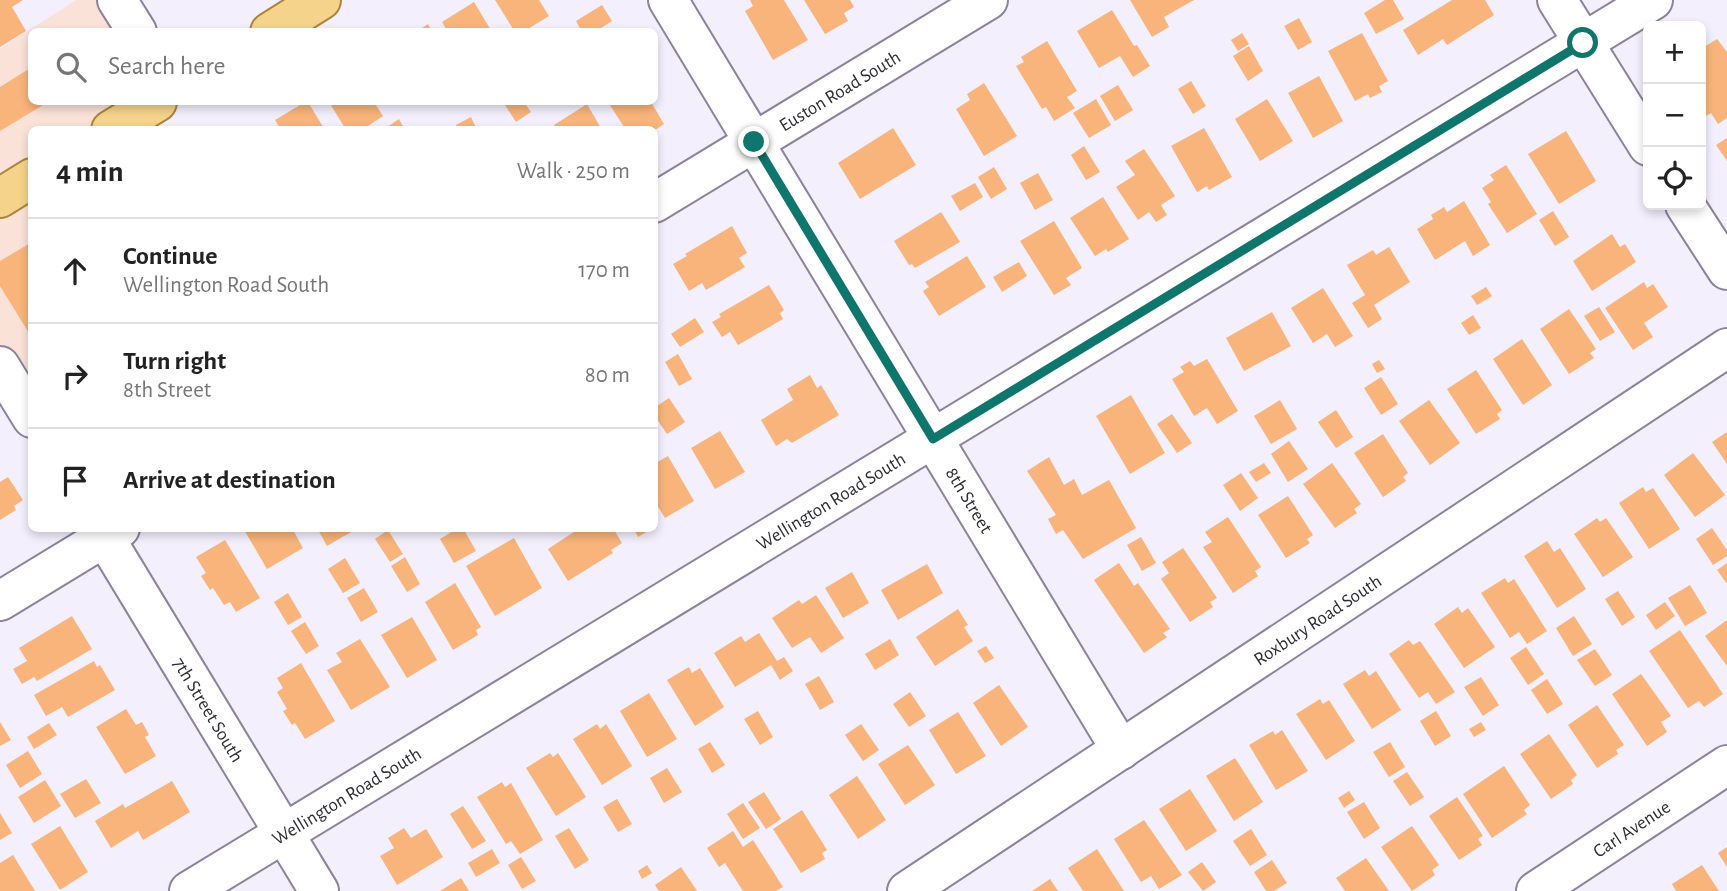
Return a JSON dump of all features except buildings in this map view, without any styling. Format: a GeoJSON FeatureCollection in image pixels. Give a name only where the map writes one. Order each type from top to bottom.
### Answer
{"type":"FeatureCollection","features":[{"type":"Feature","properties":{"kind":"main road"},"geometry":{"type":"LineString","coordinates":[[276,28],[321,0]]}},
{"type":"Feature","properties":{"kind":"main road"},"geometry":{"type":"LineString","coordinates":[[118,126],[152,105]]}},
{"type":"Feature","properties":{"kind":"main road"},"geometry":{"type":"LineString","coordinates":[[0,198],[28,180]]}},
{"type":"Feature","properties":{"kind":"street"},"geometry":{"type":"LineString","coordinates":[[117,0],[134,28]]}},
{"type":"Feature","properties":{"kind":"street","name":"8th Street"},"geometry":{"type":"LineString","coordinates":[[668,0],[1121,750]]}},
{"type":"Feature","properties":{"kind":"street","name":"Euston Road South"},"geometry":{"type":"LineString","coordinates":[[658,201],[988,0]]}},
{"type":"Feature","properties":{"kind":"street"},"geometry":{"type":"LineString","coordinates":[[1556,0],[1643,138]]}},
{"type":"Feature","properties":{"kind":"street","name":"Wellington Road South"},"geometry":{"type":"LineString","coordinates":[[189,891],[1653,0]]}},
{"type":"Feature","properties":{"kind":"street"},"geometry":{"type":"LineString","coordinates":[[1688,210],[1727,270]]}},
{"type":"Feature","properties":{"kind":"street","name":"Roxbury Road South"},"geometry":{"type":"LineString","coordinates":[[907,891],[1727,348]]}},
{"type":"Feature","properties":{"kind":"street"},"geometry":{"type":"LineString","coordinates":[[0,366],[28,412]]}},
{"type":"Feature","properties":{"kind":"street"},"geometry":{"type":"LineString","coordinates":[[0,601],[108,532]]}},
{"type":"Feature","properties":{"kind":"street","name":"7th Street South"},"geometry":{"type":"LineString","coordinates":[[108,532],[319,891]]}},
{"type":"Feature","properties":{"kind":"street","name":"Carl Avenue"},"geometry":{"type":"LineString","coordinates":[[1536,891],[1727,765]]}},
{"type":"Feature","properties":{"kind":"shaded area"},"geometry":{"type":"Polygon","coordinates":[[[76,0],[110,0],[127,28],[33,28],[76,0]]]}},
{"type":"Feature","properties":{"kind":"shaded area"},"geometry":{"type":"Polygon","coordinates":[[[28,31],[28,105],[137,105],[102,126],[28,126],[28,378],[0,348],[0,49],[28,31]]]}},
{"type":"Feature","properties":{"kind":"route"},"geometry":{"type":"LineString","coordinates":[[754,142],[933,439],[1583,43]]}}]}
